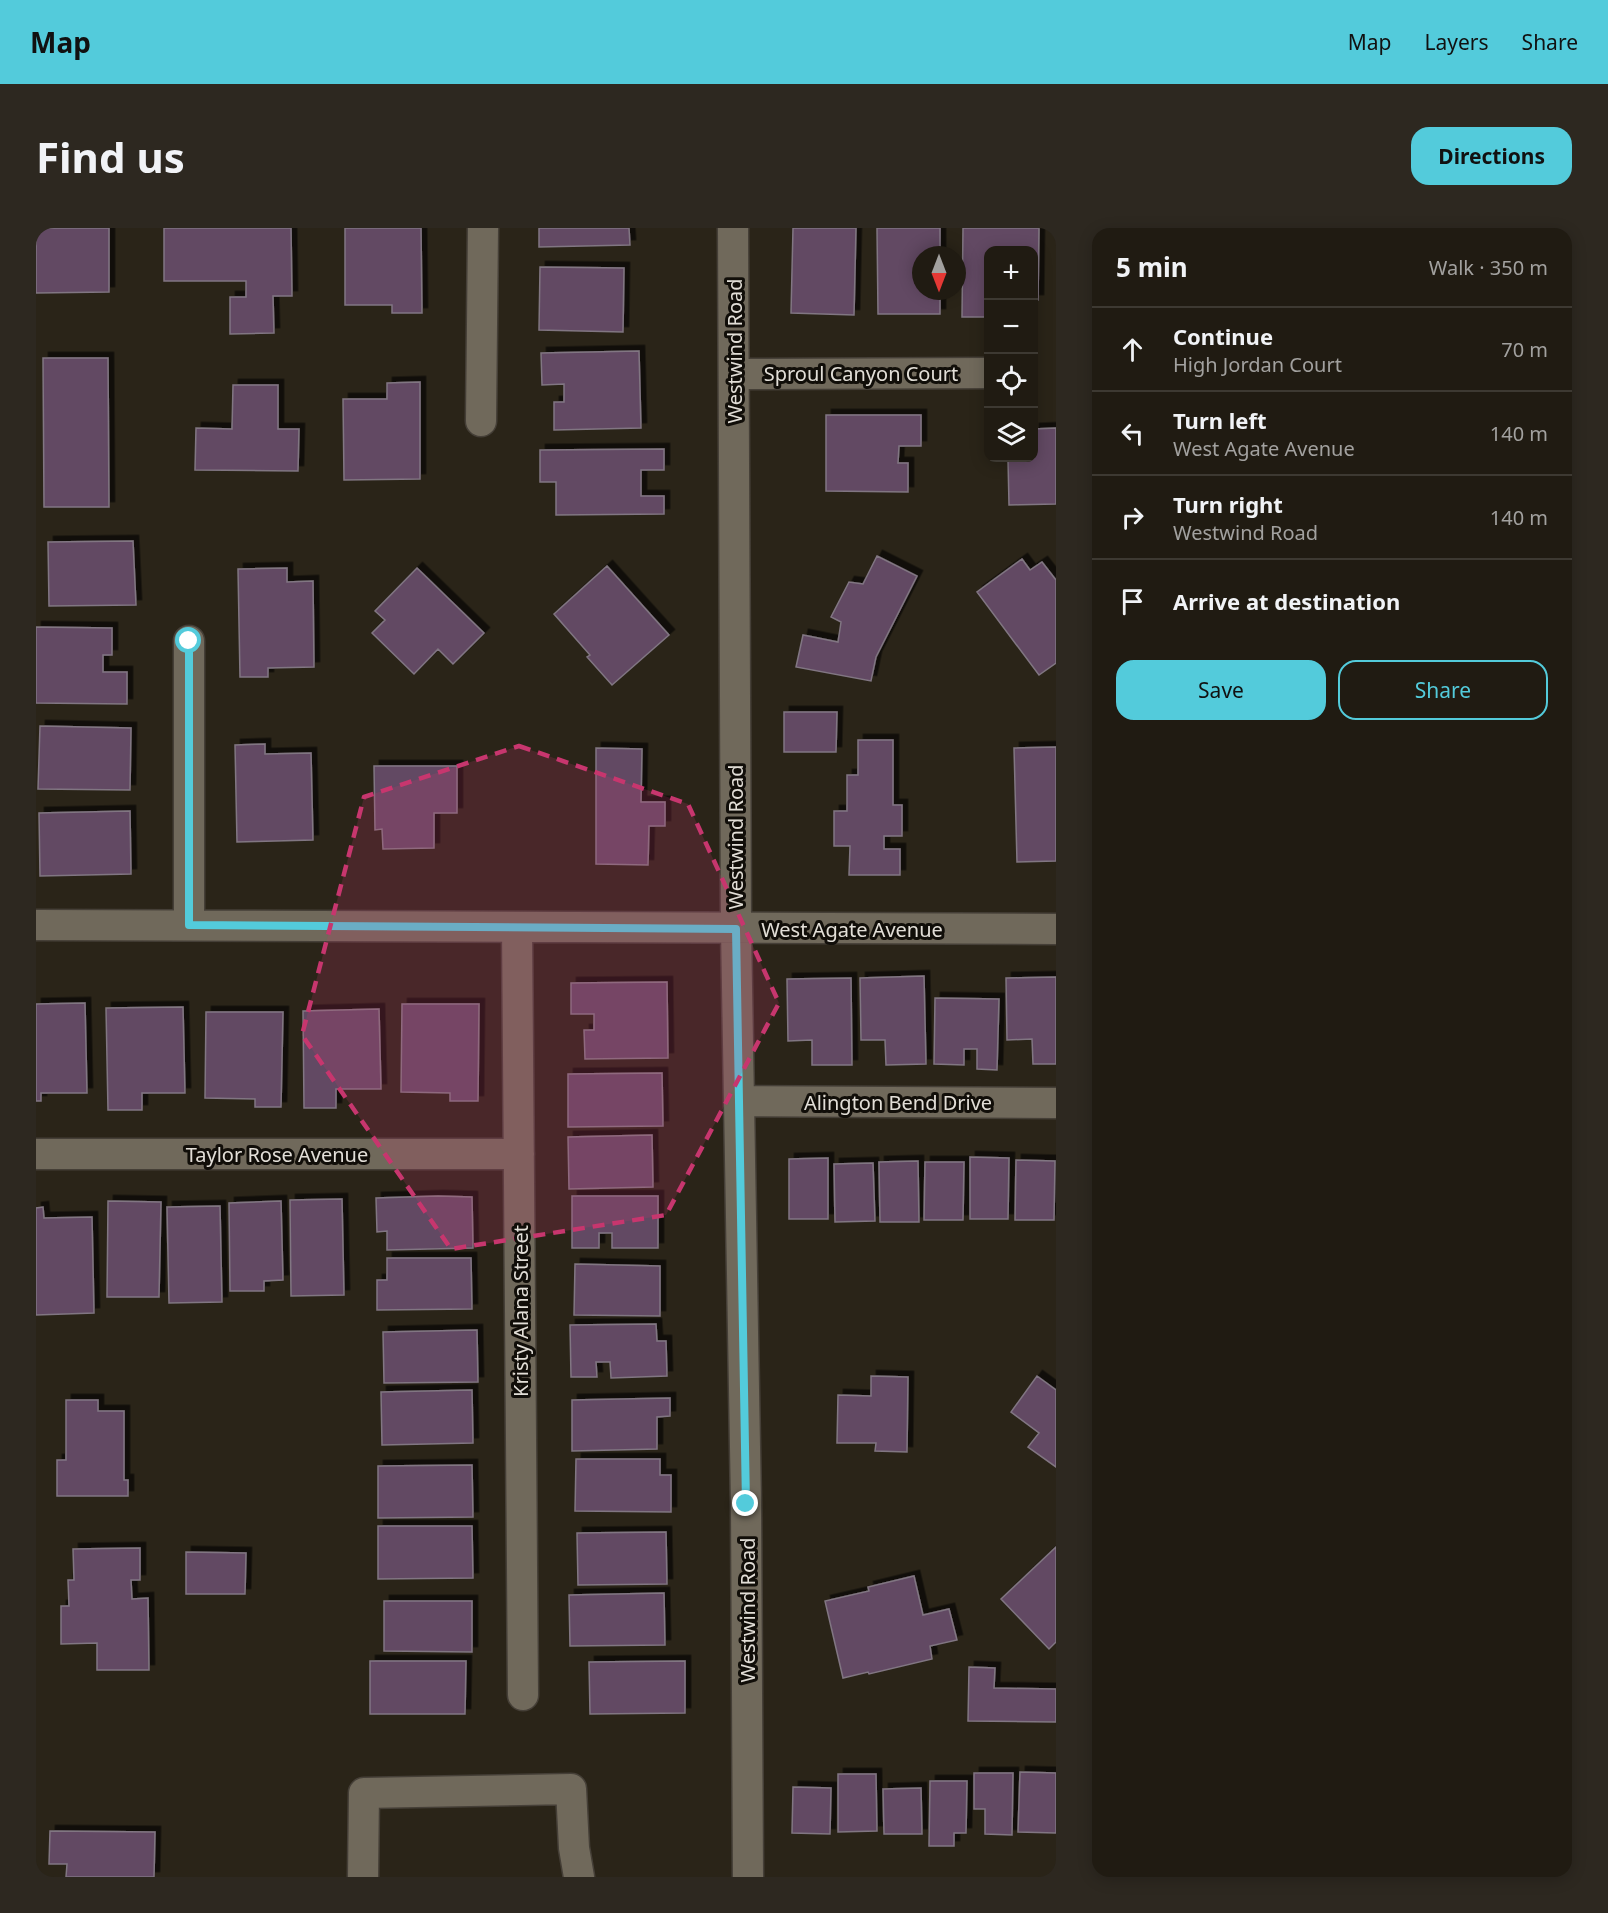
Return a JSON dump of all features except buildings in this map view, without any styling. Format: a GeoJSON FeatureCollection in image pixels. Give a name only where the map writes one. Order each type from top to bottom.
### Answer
{"type":"FeatureCollection","features":[{"type":"Feature","properties":{"kind":"street"},"geometry":{"type":"LineString","coordinates":[[481,421],[483,228]]}},
{"type":"Feature","properties":{"kind":"street","name":"Westwind Road"},"geometry":{"type":"LineString","coordinates":[[733,228],[736,929],[746,1504],[748,1877]]}},
{"type":"Feature","properties":{"kind":"street","name":"Sproul Canyon Court"},"geometry":{"type":"LineString","coordinates":[[734,374],[984,373]]}},
{"type":"Feature","properties":{"kind":"street"},"geometry":{"type":"LineString","coordinates":[[189,641],[189,925]]}},
{"type":"Feature","properties":{"kind":"street","name":"West Agate Avenue"},"geometry":{"type":"LineString","coordinates":[[36,925],[1056,929]]}},
{"type":"Feature","properties":{"kind":"street","name":"Kristy Alana Street"},"geometry":{"type":"LineString","coordinates":[[517,927],[523,1695]]}},
{"type":"Feature","properties":{"kind":"street","name":"Alington Bend Drive"},"geometry":{"type":"LineString","coordinates":[[739,1101],[1056,1103]]}},
{"type":"Feature","properties":{"kind":"street","name":"Taylor Rose Avenue"},"geometry":{"type":"LineString","coordinates":[[36,1155],[519,1155]]}},
{"type":"Feature","properties":{"kind":"street"},"geometry":{"type":"LineString","coordinates":[[363,1877],[364,1793],[571,1789],[574,1848],[579,1877]]}},
{"type":"Feature","properties":{"kind":"highlighted area"},"geometry":{"type":"Polygon","coordinates":[[[519,746],[688,804],[779,1003],[666,1215],[451,1249],[302,1035],[364,797],[519,746]]]}},
{"type":"Feature","properties":{"kind":"route"},"geometry":{"type":"LineString","coordinates":[[189,641],[189,925],[736,929],[746,1504]]}}]}
